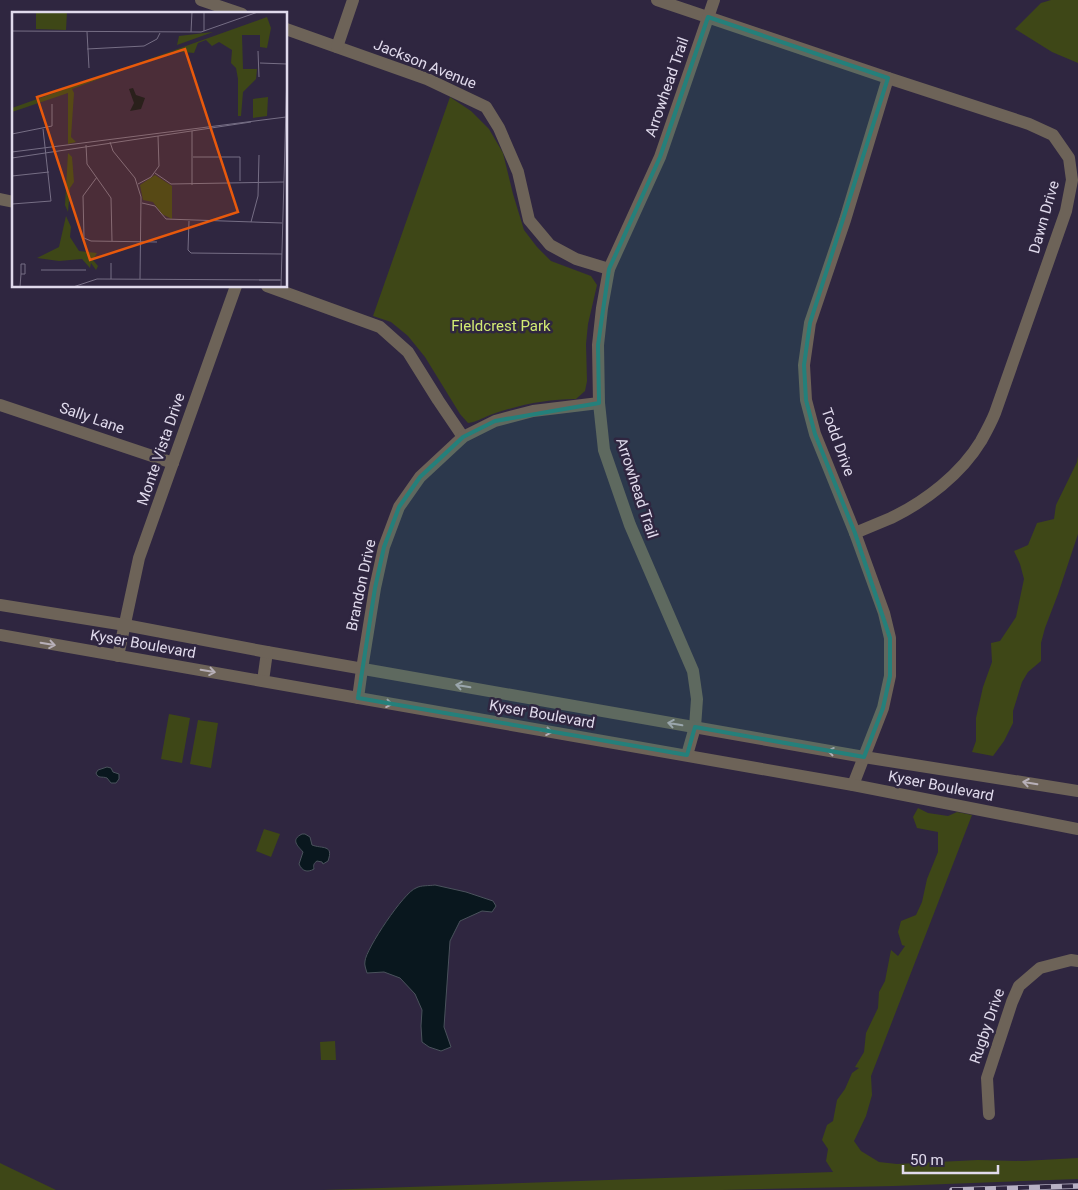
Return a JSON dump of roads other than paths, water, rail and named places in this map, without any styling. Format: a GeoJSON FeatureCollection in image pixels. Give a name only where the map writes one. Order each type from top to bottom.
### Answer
{"type":"FeatureCollection","features":[{"type":"Feature","properties":{"kind":"street"},"geometry":{"type":"LineString","coordinates":[[201,0],[236,12]]}},
{"type":"Feature","properties":{"kind":"street"},"geometry":{"type":"LineString","coordinates":[[337,47],[353,0]]}},
{"type":"Feature","properties":{"kind":"street","name":"Dawn Drive"},"geometry":{"type":"LineString","coordinates":[[657,0],[1029,124],[1052,135],[1069,158],[1072,180],[1066,211],[995,413],[981,442],[948,480],[918,503],[892,518],[855,533]]}},
{"type":"Feature","properties":{"kind":"street","name":"Arrowhead Trail"},"geometry":{"type":"LineString","coordinates":[[687,755],[695,727],[698,699],[693,671],[630,525],[604,450],[599,403],[598,345],[609,268],[660,157],[714,0]]}},
{"type":"Feature","properties":{"kind":"street","name":"Jackson Avenue"},"geometry":{"type":"LineString","coordinates":[[288,30],[427,79],[486,107],[499,128],[518,172],[529,220],[550,245],[576,259],[609,268]]}},
{"type":"Feature","properties":{"kind":"street","name":"Todd Drive"},"geometry":{"type":"LineString","coordinates":[[853,785],[883,708],[890,676],[890,638],[884,613],[855,533],[815,434],[806,400],[804,365],[810,323],[845,220],[888,78]]}},
{"type":"Feature","properties":{"kind":"street","name":"Monte Vista Drive"},"geometry":{"type":"LineString","coordinates":[[118,656],[139,558],[235,288]]}},
{"type":"Feature","properties":{"kind":"street"},"geometry":{"type":"LineString","coordinates":[[273,288],[380,327],[408,352],[463,437]]}},
{"type":"Feature","properties":{"kind":"street","name":"Brandon Drive"},"geometry":{"type":"LineString","coordinates":[[358,698],[375,588],[384,547],[399,507],[420,477],[463,437],[494,421],[533,411],[599,403]]}},
{"type":"Feature","properties":{"kind":"street","name":"Sally Lane"},"geometry":{"type":"LineString","coordinates":[[0,405],[173,463]]}},
{"type":"Feature","properties":{"kind":"street","name":"Kyser Boulevard"},"geometry":{"type":"LineString","coordinates":[[0,605],[125,625],[267,652],[864,757],[1078,791]]}},
{"type":"Feature","properties":{"kind":"street","name":"Kyser Boulevard"},"geometry":{"type":"LineString","coordinates":[[0,636],[687,755],[1078,829]]}},
{"type":"Feature","properties":{"kind":"street"},"geometry":{"type":"LineString","coordinates":[[263,681],[267,652]]}},
{"type":"Feature","properties":{"kind":"street","name":"Rugby Drive"},"geometry":{"type":"LineString","coordinates":[[989,1114],[987,1078],[1019,986],[1040,968],[1072,960],[1078,962]]}},
{"type":"Feature","properties":{"kind":"railway"},"geometry":{"type":"LineString","coordinates":[[952,1190],[1078,1186]]}},
{"type":"Feature","properties":{"kind":"park label","name":"Fieldcrest Park"},"geometry":{"type":"Point","coordinates":[501,326]}}]}
